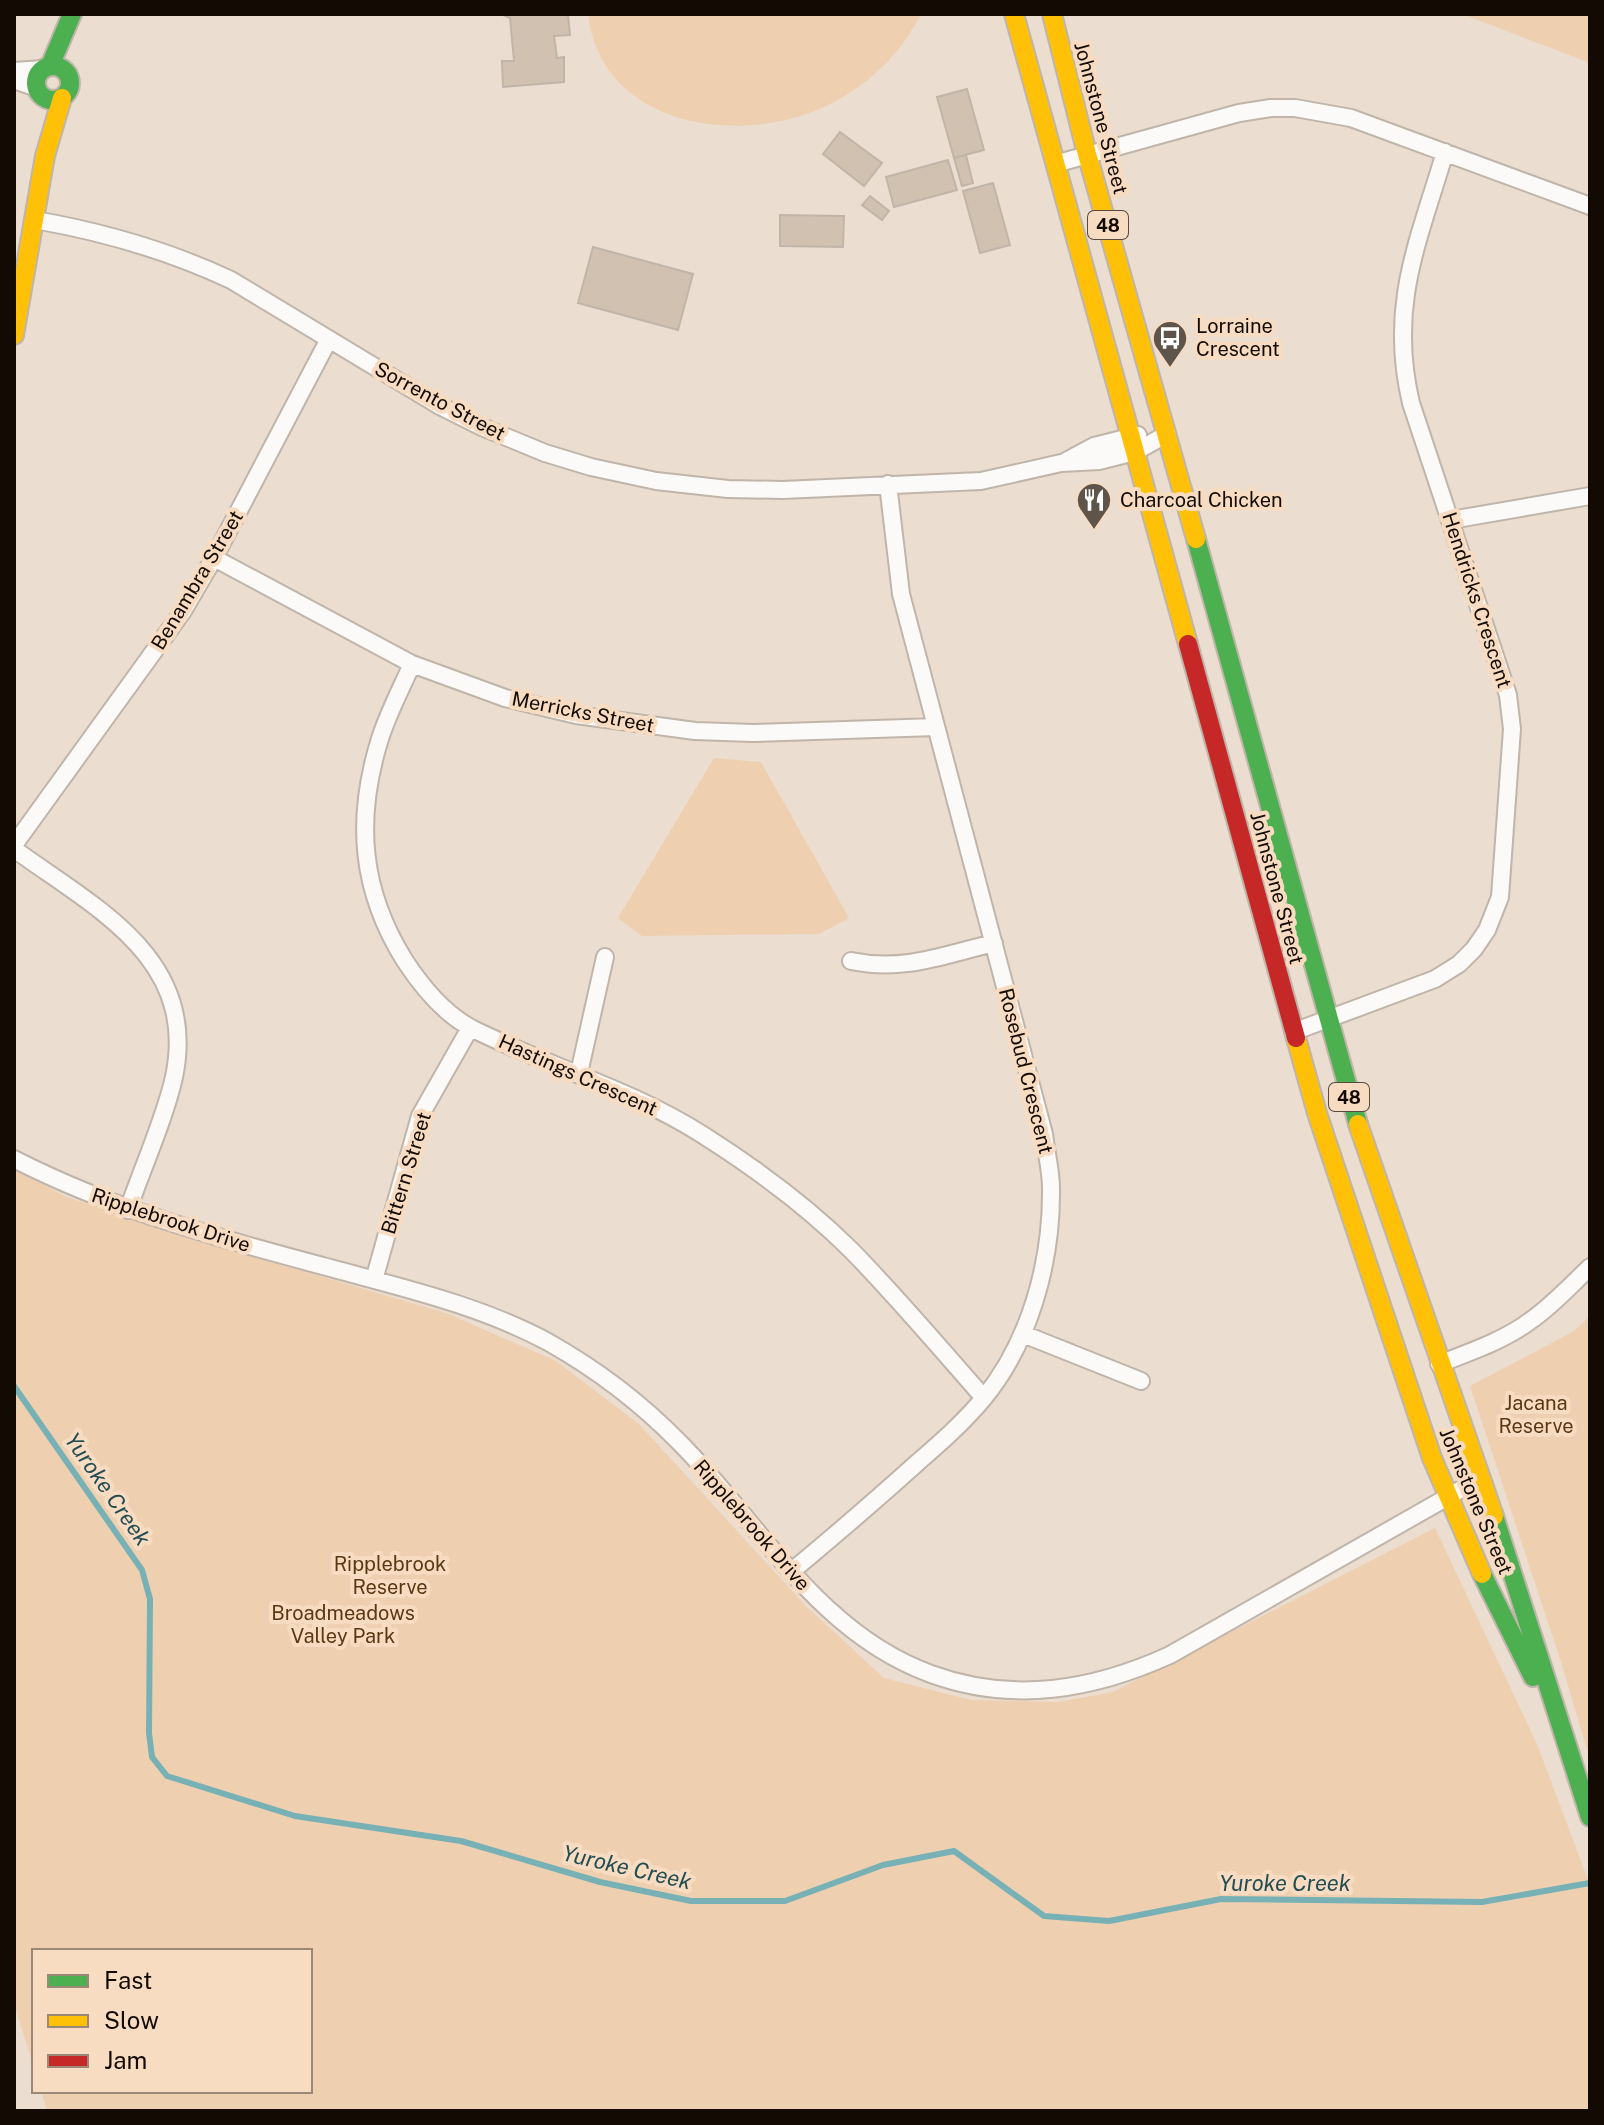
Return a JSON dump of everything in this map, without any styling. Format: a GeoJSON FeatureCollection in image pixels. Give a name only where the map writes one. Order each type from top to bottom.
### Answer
{"type":"FeatureCollection","features":[{"type":"Feature","properties":{"kind":"main road","name":"Johnstone Street"},"geometry":{"type":"LineString","coordinates":[[1014,14],[1293,1032],[1432,1458],[1474,1557],[1568,1748]]}},
{"type":"Feature","properties":{"kind":"main road","name":"Johnstone Street"},"geometry":{"type":"LineString","coordinates":[[1052,14],[1087,154],[1167,434],[1326,1019],[1386,1210],[1536,1643],[1590,1817]]}},
{"type":"Feature","properties":{"kind":"main road"},"geometry":{"type":"LineString","coordinates":[[45,156],[37,78],[53,69],[71,18]]}},
{"type":"Feature","properties":{"kind":"main road"},"geometry":{"type":"LineString","coordinates":[[14,335],[45,156],[62,98],[71,86],[53,69]]}},
{"type":"Feature","properties":{"kind":"main road"},"geometry":{"type":"LineString","coordinates":[[39,91],[50,100],[62,98]]}},
{"type":"Feature","properties":{"kind":"street"},"geometry":{"type":"LineString","coordinates":[[14,71],[53,69]]}},
{"type":"Feature","properties":{"kind":"street"},"geometry":{"type":"LineString","coordinates":[[14,80],[39,91]]}},
{"type":"Feature","properties":{"kind":"street"},"geometry":{"type":"LineString","coordinates":[[1055,164],[1225,116],[1271,108],[1295,108],[1351,118],[1590,206]]}},
{"type":"Feature","properties":{"kind":"street","name":"Hendricks Crescent"},"geometry":{"type":"LineString","coordinates":[[1293,1032],[1435,979],[1459,964],[1487,930],[1500,897],[1512,729],[1508,695],[1411,403],[1403,370],[1401,337],[1409,272],[1445,152]]}},
{"type":"Feature","properties":{"kind":"street","name":"Sorrento Street"},"geometry":{"type":"LineString","coordinates":[[35,220],[93,230],[195,263],[231,280],[438,405],[482,427],[545,453],[656,481],[728,489],[783,490],[981,481],[1061,463],[1099,461],[1132,444],[1167,434]]}},
{"type":"Feature","properties":{"kind":"street","name":"Benambra Street"},"geometry":{"type":"LineString","coordinates":[[14,847],[166,637],[214,558],[329,339]]}},
{"type":"Feature","properties":{"kind":"street","name":"Rosebud Crescent"},"geometry":{"type":"LineString","coordinates":[[792,1571],[940,1443],[984,1398],[1023,1334],[1038,1288],[1048,1239],[1052,1186],[1044,1134],[901,594],[888,484]]}},
{"type":"Feature","properties":{"kind":"street"},"geometry":{"type":"LineString","coordinates":[[1451,520],[1590,496]]}},
{"type":"Feature","properties":{"kind":"street","name":"Merricks Street"},"geometry":{"type":"LineString","coordinates":[[214,558],[412,664],[519,701],[576,715],[680,730],[753,733],[936,727]]}},
{"type":"Feature","properties":{"kind":"street","name":"Hastings Crescent"},"geometry":{"type":"LineString","coordinates":[[412,664],[380,739],[365,807],[368,874],[382,918],[414,974],[440,1005],[470,1028],[647,1104],[741,1160],[798,1204],[866,1266],[984,1398]]}},
{"type":"Feature","properties":{"kind":"street"},"geometry":{"type":"LineString","coordinates":[[14,847],[124,929],[156,965],[172,1004],[177,1056],[173,1080],[128,1210]]}},
{"type":"Feature","properties":{"kind":"street"},"geometry":{"type":"LineString","coordinates":[[851,961],[875,966],[901,966],[994,943]]}},
{"type":"Feature","properties":{"kind":"street"},"geometry":{"type":"LineString","coordinates":[[579,1073],[605,957]]}},
{"type":"Feature","properties":{"kind":"street","name":"Bittern Street"},"geometry":{"type":"LineString","coordinates":[[374,1280],[420,1116],[470,1028]]}},
{"type":"Feature","properties":{"kind":"street","name":"Ripplebrook Drive"},"geometry":{"type":"LineString","coordinates":[[14,1159],[128,1210],[463,1304],[548,1343],[595,1372],[642,1408],[680,1443],[846,1628],[899,1661],[966,1684],[1002,1690],[1064,1689],[1134,1671],[1170,1655],[1481,1478]]}},
{"type":"Feature","properties":{"kind":"street"},"geometry":{"type":"LineString","coordinates":[[1439,1364],[1527,1323],[1590,1267]]}},
{"type":"Feature","properties":{"kind":"street"},"geometry":{"type":"LineString","coordinates":[[1023,1334],[1141,1381]]}},
{"type":"Feature","properties":{"kind":"green space"},"geometry":{"type":"Polygon","coordinates":[[[588,14],[921,14],[884,66],[832,103],[798,117],[760,124],[721,125],[683,119],[649,105],[620,83],[599,53],[588,14]]]}},
{"type":"Feature","properties":{"kind":"green space"},"geometry":{"type":"Polygon","coordinates":[[[1462,14],[1590,14],[1590,63],[1462,14]]]}},
{"type":"Feature","properties":{"kind":"green space"},"geometry":{"type":"Polygon","coordinates":[[[714,758],[761,762],[849,918],[819,934],[642,936],[618,918],[714,758]]]}},
{"type":"Feature","properties":{"kind":"green space","name":"Broadmeadows Valley Park"},"geometry":{"type":"Polygon","coordinates":[[[14,1170],[67,1197],[183,1236],[446,1313],[556,1361],[639,1424],[806,1606],[884,1678],[971,1700],[1058,1702],[1113,1692],[1435,1528],[1537,1744],[1590,1885],[1590,2111],[47,2111],[42,2093],[312,2093],[312,1949],[32,1949],[32,2062],[14,2004],[14,1170]]]}},
{"type":"Feature","properties":{"kind":"green space","name":"Jacana Reserve"},"geometry":{"type":"Polygon","coordinates":[[[1590,1316],[1590,1759],[1470,1386],[1574,1331],[1590,1316]]]}},
{"type":"Feature","properties":{"kind":"building"},"geometry":{"type":"Polygon","coordinates":[[[501,14],[568,14],[570,35],[554,36],[557,58],[564,57],[564,82],[503,87],[502,61],[514,61],[510,18],[501,14]]]}},
{"type":"Feature","properties":{"kind":"building"},"geometry":{"type":"Polygon","coordinates":[[[967,89],[984,150],[954,158],[937,97],[967,89]]]}},
{"type":"Feature","properties":{"kind":"building"},"geometry":{"type":"Polygon","coordinates":[[[840,132],[882,163],[864,186],[823,154],[840,132]]]}},
{"type":"Feature","properties":{"kind":"building"},"geometry":{"type":"Polygon","coordinates":[[[966,155],[973,183],[962,186],[954,158],[966,155]]]}},
{"type":"Feature","properties":{"kind":"building"},"geometry":{"type":"Polygon","coordinates":[[[948,160],[957,190],[894,207],[886,177],[948,160]]]}},
{"type":"Feature","properties":{"kind":"building"},"geometry":{"type":"Polygon","coordinates":[[[993,183],[1010,245],[980,253],[963,191],[993,183]]]}},
{"type":"Feature","properties":{"kind":"building"},"geometry":{"type":"Polygon","coordinates":[[[870,196],[889,211],[882,220],[862,205],[870,196]]]}},
{"type":"Feature","properties":{"kind":"building"},"geometry":{"type":"Polygon","coordinates":[[[780,215],[844,216],[843,247],[780,246],[780,215]]]}},
{"type":"Feature","properties":{"kind":"building"},"geometry":{"type":"Polygon","coordinates":[[[593,247],[693,274],[678,330],[578,303],[593,247]]]}},
{"type":"Feature","properties":{"kind":"waterway","name":"Yuroke Creek"},"geometry":{"type":"LineString","coordinates":[[14,1386],[142,1570],[150,1599],[149,1733],[152,1757],[167,1776],[295,1816],[461,1841],[600,1882],[691,1901],[785,1901],[883,1865],[954,1851],[1044,1916],[1109,1921],[1221,1899],[1482,1902],[1590,1883]]}},
{"type":"Feature","properties":{"kind":"traffic: fast"},"geometry":{"type":"LineString","coordinates":[[50,66],[72,14]]}},
{"type":"Feature","properties":{"kind":"traffic: fast"},"geometry":{"type":"LineString","coordinates":[[53,66],[65,71],[70,83],[65,95],[53,100],[41,95],[36,83],[41,71],[53,66]]}},
{"type":"Feature","properties":{"kind":"traffic: fast"},"geometry":{"type":"LineString","coordinates":[[1196,539],[1358,1124]]}},
{"type":"Feature","properties":{"kind":"traffic: fast"},"geometry":{"type":"LineString","coordinates":[[1494,1516],[1590,1817]]}},
{"type":"Feature","properties":{"kind":"traffic: fast"},"geometry":{"type":"LineString","coordinates":[[1482,1574],[1533,1677]]}},
{"type":"Feature","properties":{"kind":"traffic: slow"},"geometry":{"type":"LineString","coordinates":[[1014,14],[1188,644]]}},
{"type":"Feature","properties":{"kind":"traffic: slow"},"geometry":{"type":"LineString","coordinates":[[1052,14],[1087,154],[1196,539]]}},
{"type":"Feature","properties":{"kind":"traffic: slow"},"geometry":{"type":"LineString","coordinates":[[14,335],[45,156],[62,98]]}},
{"type":"Feature","properties":{"kind":"traffic: slow"},"geometry":{"type":"LineString","coordinates":[[1296,1038],[1317,1113],[1432,1458],[1482,1574]]}},
{"type":"Feature","properties":{"kind":"traffic: slow"},"geometry":{"type":"LineString","coordinates":[[1358,1124],[1494,1516]]}},
{"type":"Feature","properties":{"kind":"traffic: jam"},"geometry":{"type":"LineString","coordinates":[[1188,644],[1296,1038]]}},
{"type":"Feature","properties":{"kind":"place","name":"Lorraine Crescent"},"geometry":{"type":"Point","coordinates":[1170,369]}},
{"type":"Feature","properties":{"kind":"place","name":"Charcoal Chicken"},"geometry":{"type":"Point","coordinates":[1094,531]}},
{"type":"Feature","properties":{"kind":"park label","name":"Ripplebrook Reserve"},"geometry":{"type":"Point","coordinates":[390,1576]}}]}
